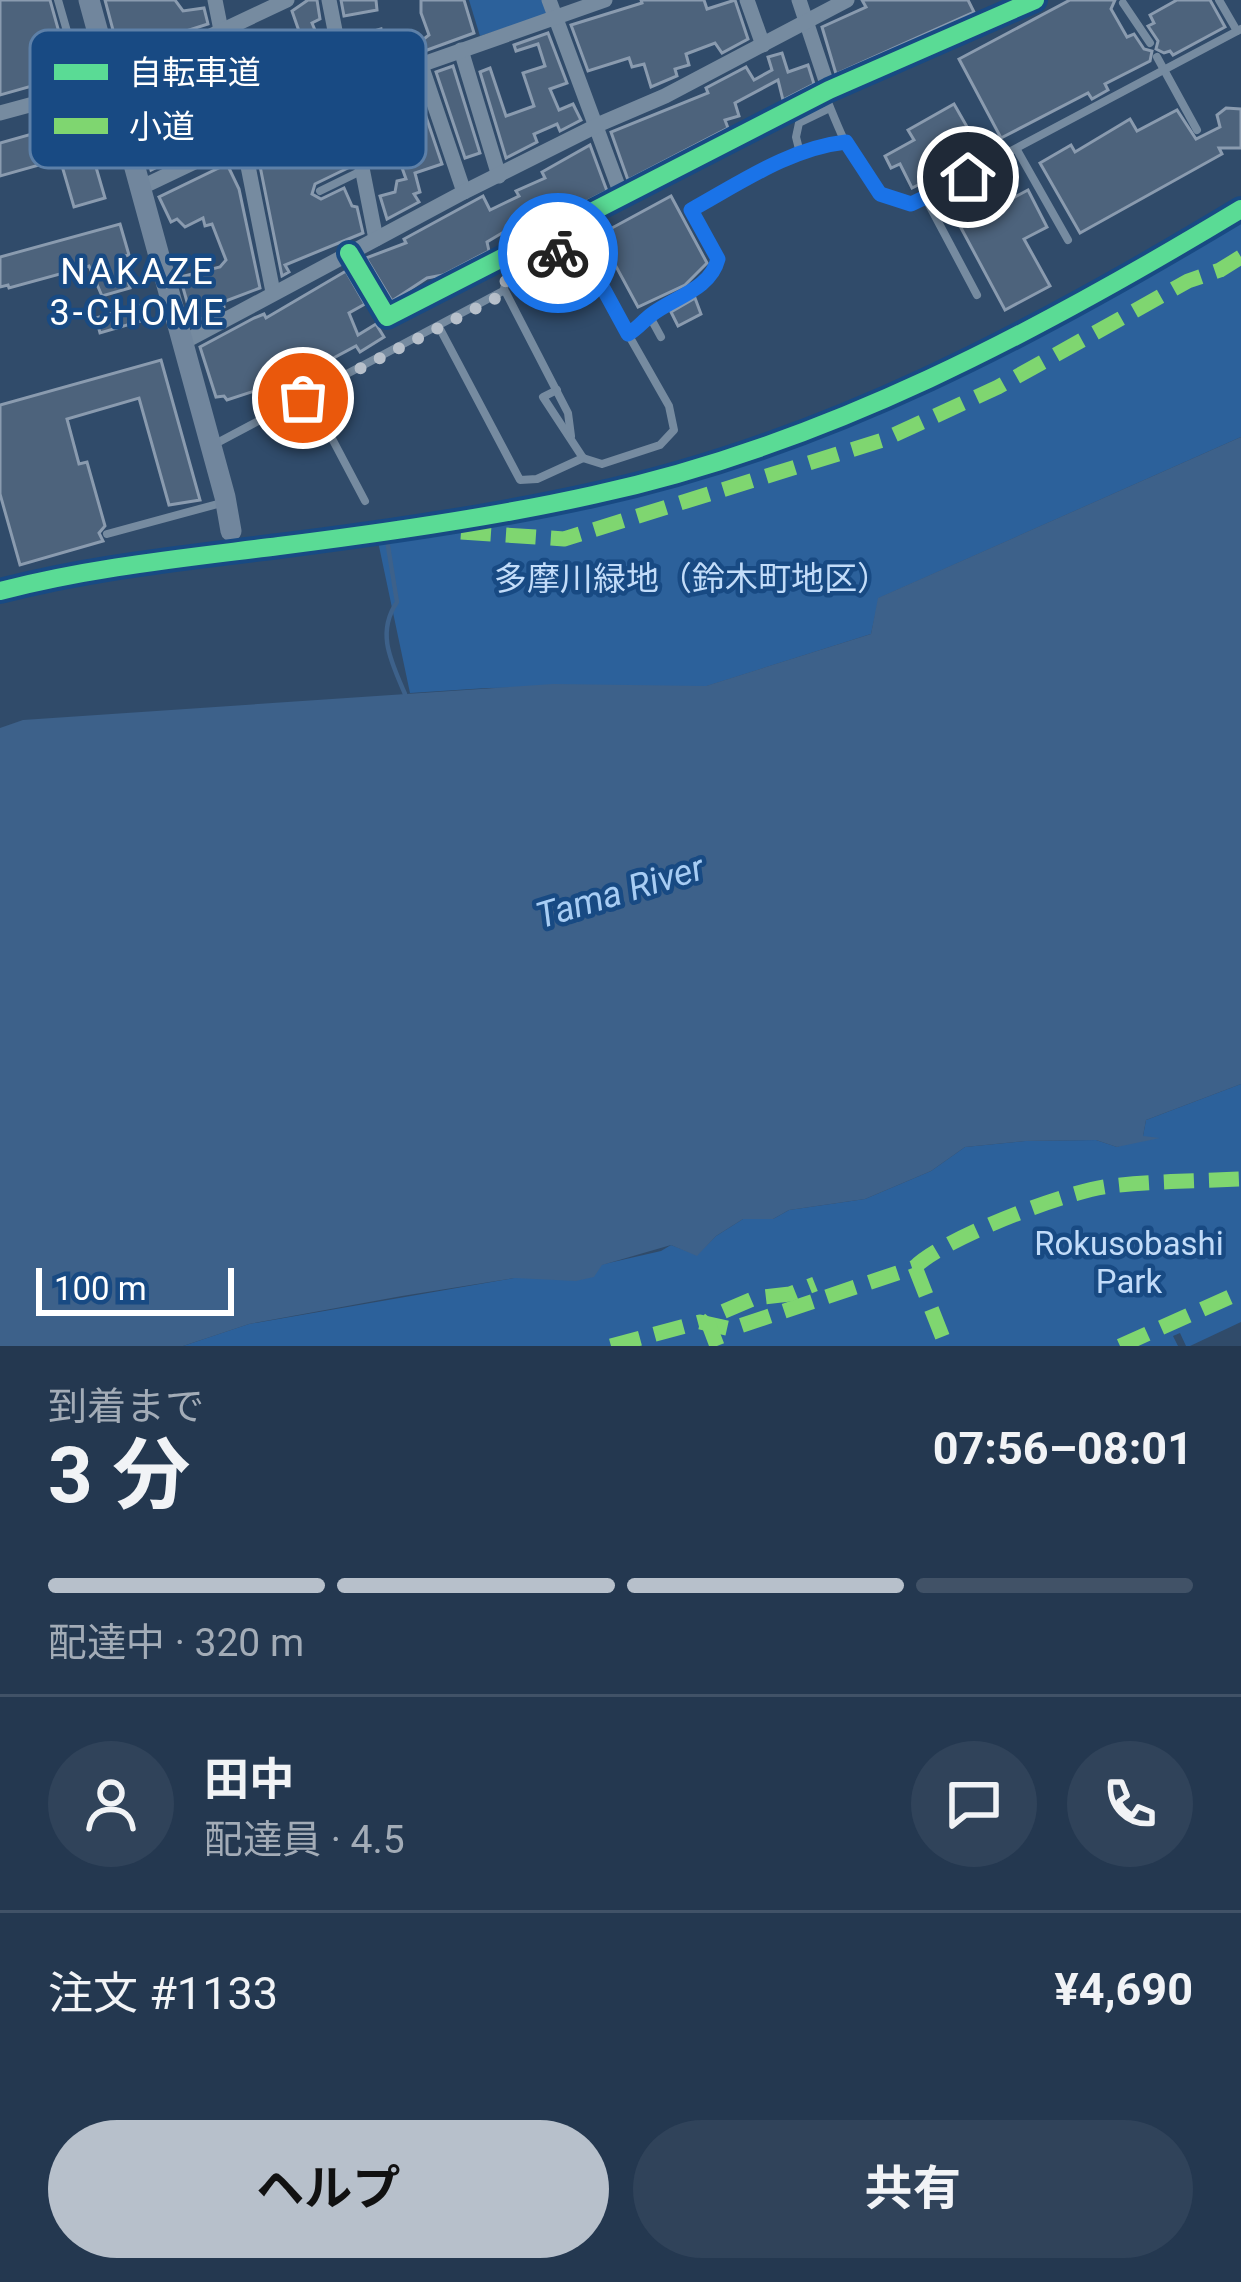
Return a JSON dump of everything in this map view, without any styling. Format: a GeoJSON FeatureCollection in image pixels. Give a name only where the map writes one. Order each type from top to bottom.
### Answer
{"type":"FeatureCollection","features":[{"type":"Feature","properties":{"kind":"street"},"geometry":{"type":"LineString","coordinates":[[89,0],[97,30]]}},
{"type":"Feature","properties":{"kind":"street"},"geometry":{"type":"LineString","coordinates":[[215,0],[220,30]]}},
{"type":"Feature","properties":{"kind":"street"},"geometry":{"type":"LineString","coordinates":[[222,30],[287,0]]}},
{"type":"Feature","properties":{"kind":"street"},"geometry":{"type":"LineString","coordinates":[[329,0],[335,30]]}},
{"type":"Feature","properties":{"kind":"street"},"geometry":{"type":"LineString","coordinates":[[549,0],[621,194]]}},
{"type":"Feature","properties":{"kind":"street"},"geometry":{"type":"LineString","coordinates":[[426,63],[604,0]]}},
{"type":"Feature","properties":{"kind":"street"},"geometry":{"type":"LineString","coordinates":[[747,0],[763,45]]}},
{"type":"Feature","properties":{"kind":"street"},"geometry":{"type":"LineString","coordinates":[[799,0],[828,97]]}},
{"type":"Feature","properties":{"kind":"street"},"geometry":{"type":"LineString","coordinates":[[182,343],[464,193],[665,96],[847,0]]}},
{"type":"Feature","properties":{"kind":"street"},"geometry":{"type":"LineString","coordinates":[[349,253],[387,316],[621,194],[1035,0]]}},
{"type":"Feature","properties":{"kind":"street"},"geometry":{"type":"LineString","coordinates":[[461,50],[499,176]]}},
{"type":"Feature","properties":{"kind":"street"},"geometry":{"type":"LineString","coordinates":[[426,80],[464,193]]}},
{"type":"Feature","properties":{"kind":"street"},"geometry":{"type":"LineString","coordinates":[[0,113],[30,105]]}},
{"type":"Feature","properties":{"kind":"street"},"geometry":{"type":"LineString","coordinates":[[134,168],[231,532]]}},
{"type":"Feature","properties":{"kind":"street"},"geometry":{"type":"LineString","coordinates":[[140,188],[182,168]]}},
{"type":"Feature","properties":{"kind":"street"},"geometry":{"type":"LineString","coordinates":[[247,168],[273,292]]}},
{"type":"Feature","properties":{"kind":"street"},"geometry":{"type":"LineString","coordinates":[[363,170],[376,239]]}},
{"type":"Feature","properties":{"kind":"lane"},"geometry":{"type":"LineString","coordinates":[[58,0],[67,30]]}},
{"type":"Feature","properties":{"kind":"lane"},"geometry":{"type":"LineString","coordinates":[[800,153],[799,123],[828,97],[846,142],[880,194],[911,204],[926,199],[1239,30],[1219,0]]}},
{"type":"Feature","properties":{"kind":"lane"},"geometry":{"type":"LineString","coordinates":[[1123,3],[1150,43]]}},
{"type":"Feature","properties":{"kind":"lane"},"geometry":{"type":"LineString","coordinates":[[1157,57],[1197,130]]}},
{"type":"Feature","properties":{"kind":"lane"},"geometry":{"type":"LineString","coordinates":[[628,334],[702,284],[716,268],[718,259],[691,210],[800,153],[846,142]]}},
{"type":"Feature","properties":{"kind":"lane"},"geometry":{"type":"LineString","coordinates":[[1017,150],[1068,240]]}},
{"type":"Feature","properties":{"kind":"lane"},"geometry":{"type":"LineString","coordinates":[[320,191],[363,170]]}},
{"type":"Feature","properties":{"kind":"lane"},"geometry":{"type":"LineString","coordinates":[[926,199],[977,295]]}},
{"type":"Feature","properties":{"kind":"lane"},"geometry":{"type":"LineString","coordinates":[[211,446],[439,327],[500,296],[506,280],[564,249],[585,255],[669,406],[674,430],[660,446],[612,462],[583,458],[537,479],[520,480],[439,327]]}},
{"type":"Feature","properties":{"kind":"lane"},"geometry":{"type":"LineString","coordinates":[[504,289],[568,413],[571,437]]}},
{"type":"Feature","properties":{"kind":"lane"},"geometry":{"type":"LineString","coordinates":[[649,316],[662,338]]}},
{"type":"Feature","properties":{"kind":"lane"},"geometry":{"type":"LineString","coordinates":[[557,390],[543,397],[583,458]]}},
{"type":"Feature","properties":{"kind":"lane"},"geometry":{"type":"LineString","coordinates":[[309,395],[365,501]]}},
{"type":"Feature","properties":{"kind":"lane"},"geometry":{"type":"LineString","coordinates":[[107,534],[226,502]]}},
{"type":"Feature","properties":{"kind":"green space"},"geometry":{"type":"Polygon","coordinates":[[[469,0],[544,0],[548,10],[480,36],[469,0]]]}},
{"type":"Feature","properties":{"kind":"green space","name":"多摩川緑地（鈴木町地区）"},"geometry":{"type":"Polygon","coordinates":[[[1241,203],[1241,437],[879,598],[871,634],[707,686],[410,693],[376,532],[594,495],[766,444],[925,383],[1241,203]]]}},
{"type":"Feature","properties":{"kind":"green space","name":"Rokusobashi Park"},"geometry":{"type":"Polygon","coordinates":[[[1241,1084],[1241,1322],[1190,1346],[1180,1333],[1173,1336],[1178,1346],[183,1346],[249,1324],[514,1278],[543,1278],[671,1245],[697,1255],[743,1219],[773,1219],[789,1210],[865,1199],[931,1171],[965,1147],[1096,1140],[1117,1147],[1143,1136],[1146,1120],[1241,1084]]]}},
{"type":"Feature","properties":{"kind":"water","name":"Tama River"},"geometry":{"type":"Polygon","coordinates":[[[1241,437],[1241,1084],[1146,1120],[1143,1136],[1160,1138],[1117,1147],[1096,1140],[965,1147],[931,1171],[865,1199],[789,1210],[773,1219],[743,1219],[716,1236],[697,1256],[671,1245],[602,1265],[594,1277],[576,1281],[514,1278],[402,1296],[249,1324],[183,1346],[0,1346],[0,728],[23,720],[553,684],[706,686],[871,634],[878,598],[1241,437]]]}},
{"type":"Feature","properties":{"kind":"building"},"geometry":{"type":"Polygon","coordinates":[[[0,0],[50,0],[58,30],[30,30],[30,87],[0,95],[0,0]]]}},
{"type":"Feature","properties":{"kind":"building"},"geometry":{"type":"Polygon","coordinates":[[[105,0],[175,0],[183,11],[204,8],[208,24],[189,30],[113,30],[105,0]]]}},
{"type":"Feature","properties":{"kind":"building"},"geometry":{"type":"Polygon","coordinates":[[[308,0],[317,0],[320,19],[312,23],[315,30],[299,30],[292,11],[308,0]]]}},
{"type":"Feature","properties":{"kind":"building"},"geometry":{"type":"Polygon","coordinates":[[[341,0],[376,0],[377,10],[344,16],[341,0]]]}},
{"type":"Feature","properties":{"kind":"building"},"geometry":{"type":"Polygon","coordinates":[[[421,0],[464,0],[474,33],[426,50],[429,35],[421,0]]]}},
{"type":"Feature","properties":{"kind":"building"},"geometry":{"type":"Polygon","coordinates":[[[641,0],[704,0],[707,9],[735,0],[748,39],[722,53],[715,43],[686,54],[689,65],[651,87],[644,64],[632,67],[629,58],[588,71],[571,25],[641,0]]]}},
{"type":"Feature","properties":{"kind":"building"},"geometry":{"type":"Polygon","coordinates":[[[862,0],[968,0],[974,12],[836,74],[822,27],[866,7],[862,0]]]}},
{"type":"Feature","properties":{"kind":"building"},"geometry":{"type":"Polygon","coordinates":[[[1070,0],[1115,0],[1111,9],[1127,37],[1134,34],[1144,49],[1152,51],[1150,61],[1105,84],[1108,90],[1092,99],[1088,93],[1001,138],[959,59],[1070,0]]]}},
{"type":"Feature","properties":{"kind":"building"},"geometry":{"type":"Polygon","coordinates":[[[1177,0],[1210,0],[1225,27],[1173,55],[1156,49],[1158,41],[1148,26],[1154,23],[1150,15],[1177,0]]]}},
{"type":"Feature","properties":{"kind":"building"},"geometry":{"type":"Polygon","coordinates":[[[548,33],[567,83],[550,89],[559,110],[573,104],[581,120],[560,131],[557,124],[534,134],[537,142],[506,158],[480,72],[490,68],[506,116],[534,106],[523,73],[545,66],[538,44],[516,51],[514,45],[548,33]]]}},
{"type":"Feature","properties":{"kind":"building"},"geometry":{"type":"Polygon","coordinates":[[[782,53],[788,72],[808,65],[814,84],[783,100],[778,80],[735,103],[739,116],[725,120],[728,128],[628,180],[611,132],[708,93],[706,88],[746,67],[754,80],[772,70],[768,57],[782,53]]]}},
{"type":"Feature","properties":{"kind":"building"},"geometry":{"type":"Polygon","coordinates":[[[453,66],[480,153],[465,158],[436,72],[453,66]]]}},
{"type":"Feature","properties":{"kind":"building"},"geometry":{"type":"Polygon","coordinates":[[[954,104],[982,153],[912,188],[900,164],[891,168],[885,156],[914,140],[908,130],[954,104]]]}},
{"type":"Feature","properties":{"kind":"building"},"geometry":{"type":"Polygon","coordinates":[[[1226,108],[1241,109],[1241,148],[1219,148],[1222,154],[1080,233],[1040,163],[1071,145],[1075,152],[1130,119],[1137,131],[1177,110],[1196,139],[1220,127],[1217,115],[1226,108]]]}},
{"type":"Feature","properties":{"kind":"building"},"geometry":{"type":"Polygon","coordinates":[[[426,117],[442,164],[415,173],[420,192],[414,194],[419,202],[387,219],[380,196],[395,192],[397,181],[406,179],[402,168],[426,168],[426,117]]]}},
{"type":"Feature","properties":{"kind":"building"},"geometry":{"type":"Polygon","coordinates":[[[30,135],[30,168],[0,176],[0,143],[30,135]]]}},
{"type":"Feature","properties":{"kind":"building"},"geometry":{"type":"Polygon","coordinates":[[[590,145],[607,191],[529,230],[525,222],[502,233],[487,242],[489,251],[443,275],[427,278],[392,301],[366,258],[406,243],[404,239],[483,196],[490,210],[519,196],[516,191],[545,178],[542,172],[590,145]]]}},
{"type":"Feature","properties":{"kind":"building"},"geometry":{"type":"Polygon","coordinates":[[[63,168],[96,168],[105,198],[74,207],[63,168]]]}},
{"type":"Feature","properties":{"kind":"building"},"geometry":{"type":"Polygon","coordinates":[[[219,168],[229,168],[239,189],[260,288],[223,302],[224,307],[193,323],[180,277],[220,267],[226,260],[212,224],[205,226],[203,218],[185,227],[177,219],[171,222],[159,197],[219,168]]]}},
{"type":"Feature","properties":{"kind":"building"},"geometry":{"type":"Polygon","coordinates":[[[260,168],[348,168],[315,184],[312,194],[321,199],[344,188],[357,207],[363,233],[285,265],[289,272],[282,276],[260,168]]]}},
{"type":"Feature","properties":{"kind":"building"},"geometry":{"type":"Polygon","coordinates":[[[1028,190],[1047,227],[1024,239],[1050,286],[1005,310],[960,226],[1028,190]]]}},
{"type":"Feature","properties":{"kind":"building"},"geometry":{"type":"Polygon","coordinates":[[[671,196],[707,263],[685,285],[638,307],[599,235],[671,196]]]}},
{"type":"Feature","properties":{"kind":"building"},"geometry":{"type":"Polygon","coordinates":[[[120,224],[129,255],[121,257],[130,288],[102,296],[89,266],[0,287],[0,257],[120,224]]]}},
{"type":"Feature","properties":{"kind":"building"},"geometry":{"type":"Polygon","coordinates":[[[346,271],[365,304],[349,313],[358,335],[376,324],[384,337],[360,352],[356,346],[289,387],[285,381],[227,400],[216,397],[200,347],[254,318],[264,314],[266,318],[346,271]]]}},
{"type":"Feature","properties":{"kind":"building"},"geometry":{"type":"Polygon","coordinates":[[[695,298],[701,314],[678,326],[671,312],[695,298]]]}},
{"type":"Feature","properties":{"kind":"building"},"geometry":{"type":"Polygon","coordinates":[[[144,304],[148,319],[100,333],[96,318],[144,304]]]}},
{"type":"Feature","properties":{"kind":"building"},"geometry":{"type":"Polygon","coordinates":[[[161,360],[200,500],[169,505],[139,398],[67,419],[79,464],[87,462],[105,526],[99,533],[103,541],[20,565],[0,494],[0,405],[161,360]]]}},
{"type":"Feature","properties":{"kind":"waterway"},"geometry":{"type":"LineString","coordinates":[[387,540],[397,602],[387,625],[388,647],[405,694]]}},
{"type":"Feature","properties":{"kind":"marked path"},"geometry":{"type":"LineString","coordinates":[[461,532],[564,539],[883,440],[998,387],[1188,281],[1241,257]]}},
{"type":"Feature","properties":{"kind":"marked path"},"geometry":{"type":"LineString","coordinates":[[611,1346],[700,1322],[731,1329],[915,1267],[979,1230],[1092,1189],[1241,1179]]}},
{"type":"Feature","properties":{"kind":"marked path"},"geometry":{"type":"LineString","coordinates":[[915,1267],[946,1346]]}},
{"type":"Feature","properties":{"kind":"marked path"},"geometry":{"type":"LineString","coordinates":[[717,1346],[708,1322],[713,1316],[755,1298],[790,1294],[815,1284]]}},
{"type":"Feature","properties":{"kind":"marked path"},"geometry":{"type":"LineString","coordinates":[[1120,1346],[1241,1292]]}},
{"type":"Feature","properties":{"kind":"cycle path"},"geometry":{"type":"LineString","coordinates":[[349,253],[387,317],[829,90],[1035,0]]}},
{"type":"Feature","properties":{"kind":"cycle path"},"geometry":{"type":"LineString","coordinates":[[0,591],[139,564],[476,518],[679,473],[847,415],[929,379],[1087,298],[1241,209]]}},
{"type":"Feature","properties":{"kind":"way so far"},"geometry":{"type":"LineString","coordinates":[[303,398],[500,296],[506,280],[558,253]]}},
{"type":"Feature","properties":{"kind":"district","name":"NAKAZE 3-CHOME"},"geometry":{"type":"Point","coordinates":[138,292]}},
{"type":"Feature","properties":{"kind":"route"},"geometry":{"type":"LineString","coordinates":[[558,253],[564,249],[585,255],[628,334],[702,284],[716,268],[718,259],[691,210],[788,158],[824,144],[846,142],[880,194],[911,204],[968,177]]}}]}
